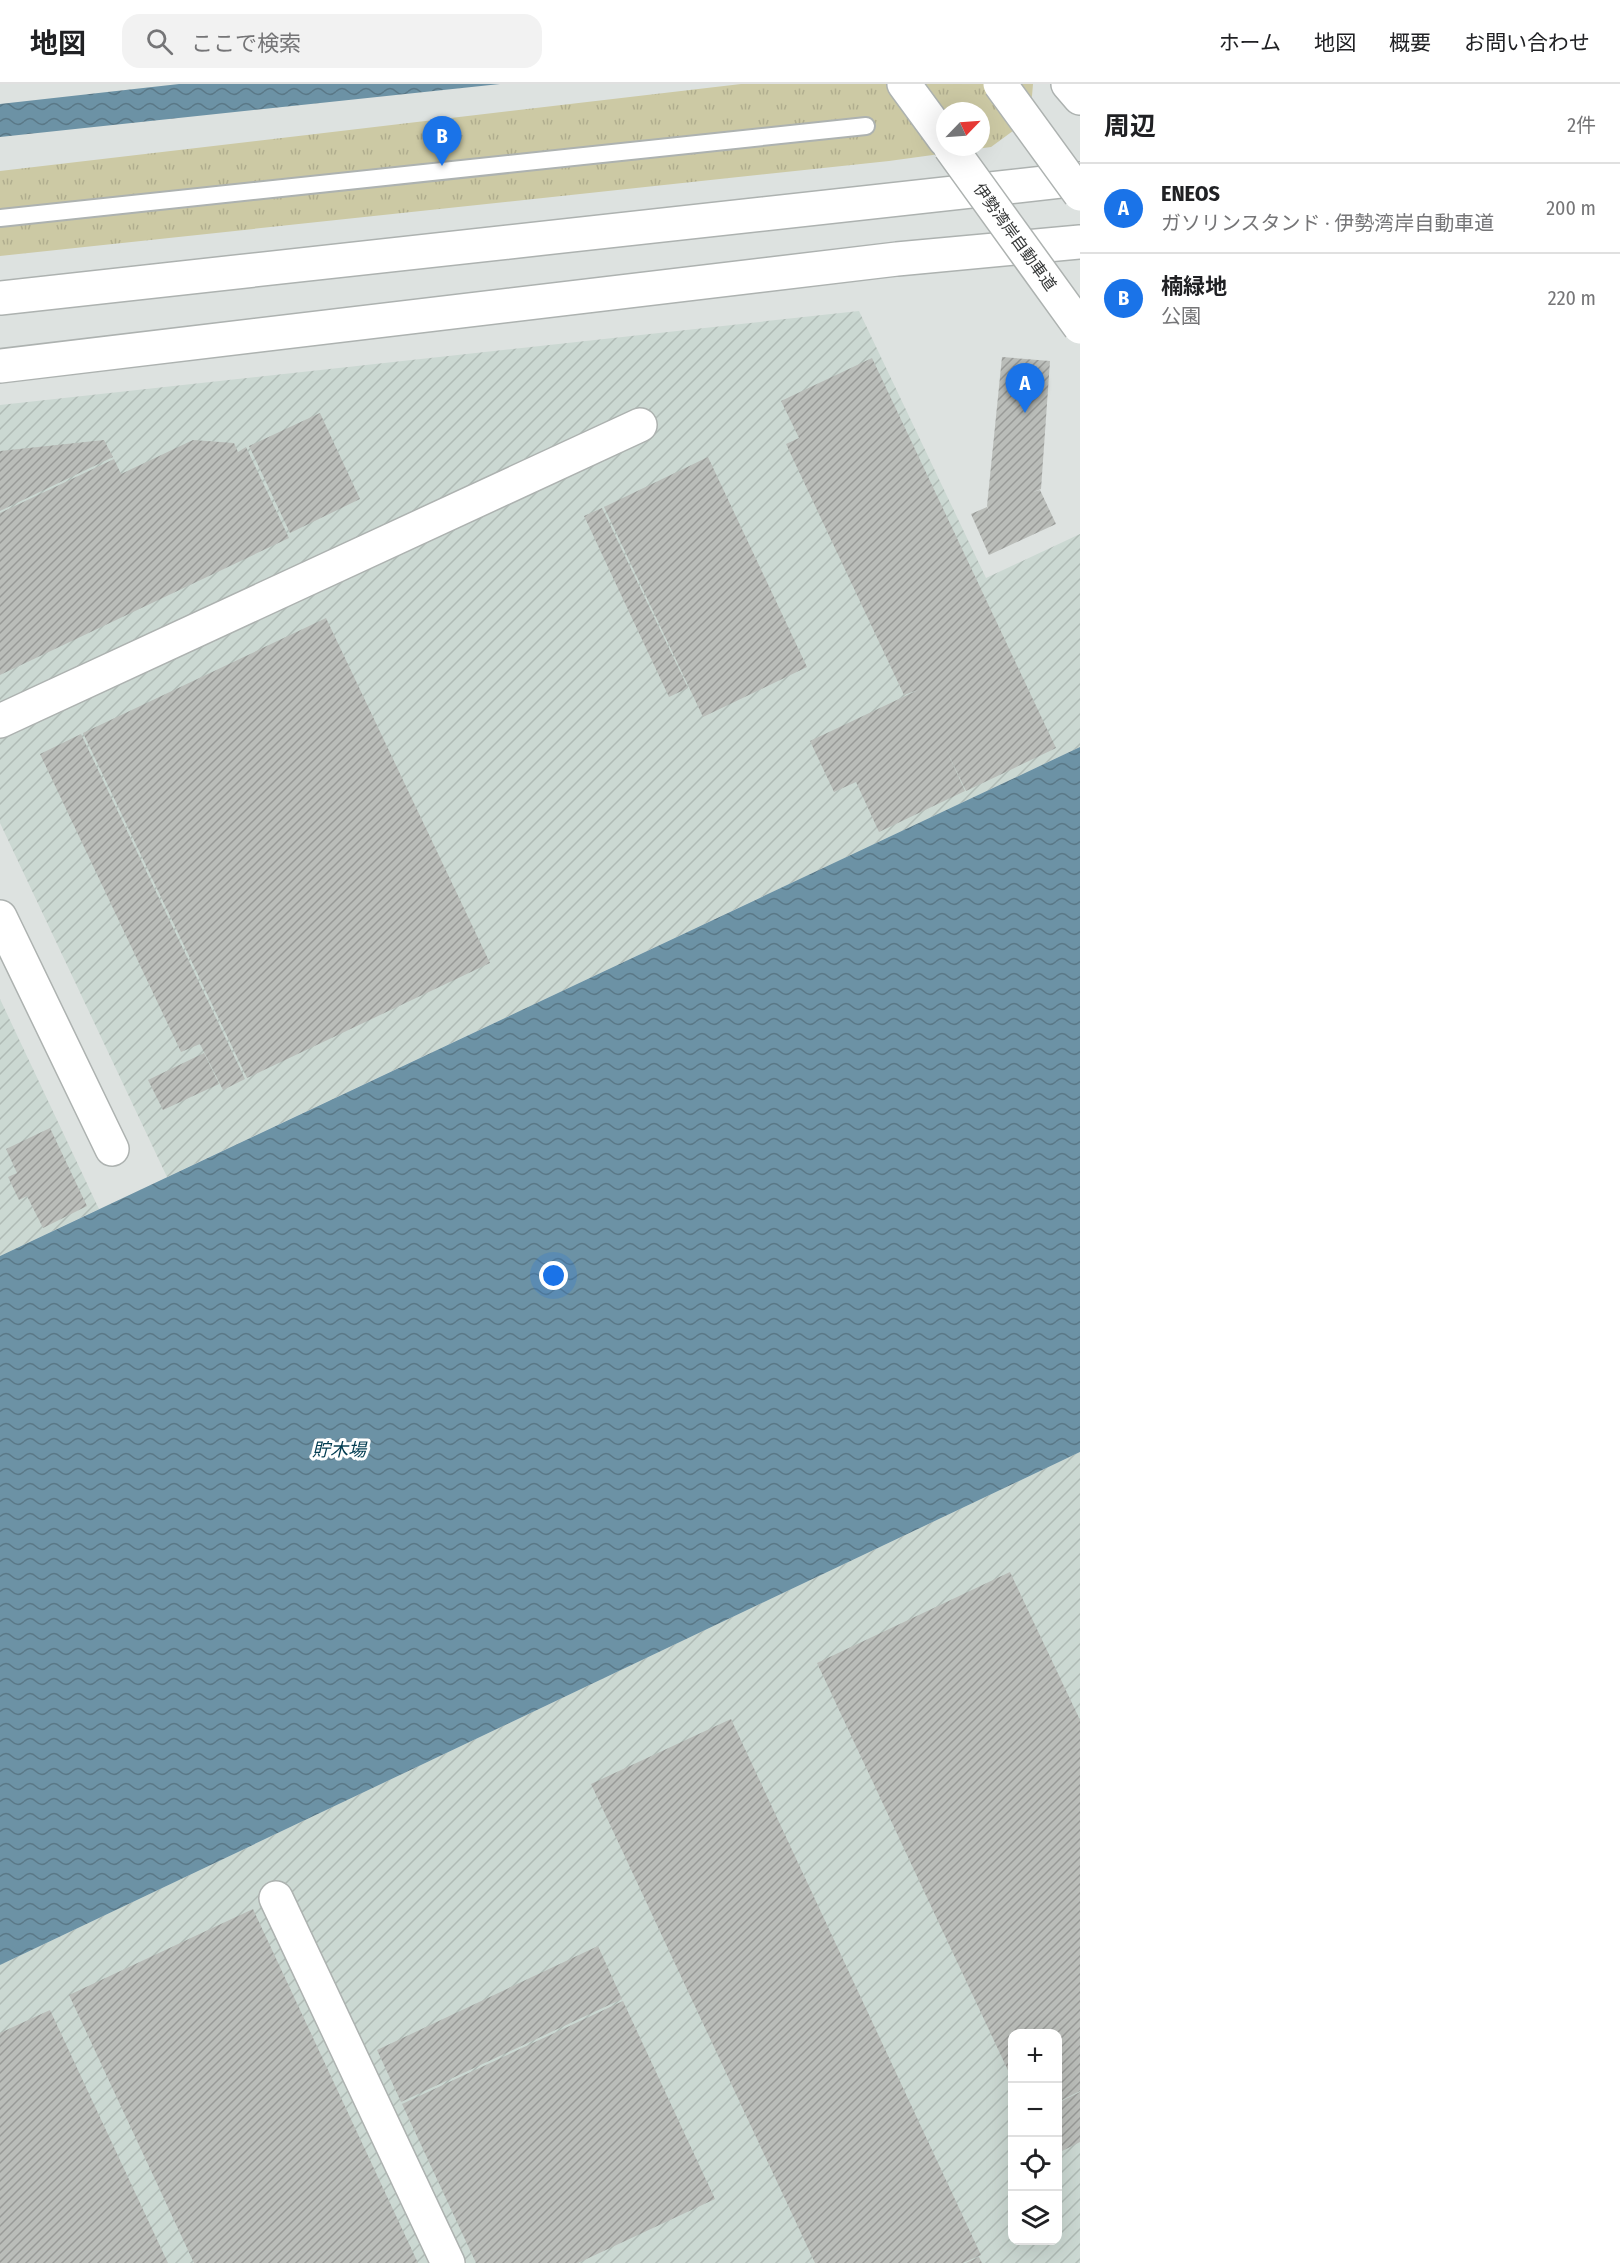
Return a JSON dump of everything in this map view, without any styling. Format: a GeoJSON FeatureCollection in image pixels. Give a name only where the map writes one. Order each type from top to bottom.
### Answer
{"type":"FeatureCollection","features":[{"type":"Feature","properties":{"kind":"main road"},"geometry":{"type":"LineString","coordinates":[[904,84],[936,128]]}},
{"type":"Feature","properties":{"kind":"main road"},"geometry":{"type":"LineString","coordinates":[[1000,84],[1080,194]]}},
{"type":"Feature","properties":{"kind":"main road","name":"伊勢湾岸自動車道"},"geometry":{"type":"LineString","coordinates":[[956,156],[1080,327]]}},
{"type":"Feature","properties":{"kind":"main road"},"geometry":{"type":"LineString","coordinates":[[0,298],[1080,179]]}},
{"type":"Feature","properties":{"kind":"main road"},"geometry":{"type":"LineString","coordinates":[[0,366],[897,259],[1080,242]]}},
{"type":"Feature","properties":{"kind":"main road"},"geometry":{"type":"LineString","coordinates":[[0,721],[640,425]]}},
{"type":"Feature","properties":{"kind":"main road"},"geometry":{"type":"LineString","coordinates":[[0,916],[112,1149]]}},
{"type":"Feature","properties":{"kind":"main road"},"geometry":{"type":"LineString","coordinates":[[276,1898],[448,2263]]}},
{"type":"Feature","properties":{"kind":"lane"},"geometry":{"type":"LineString","coordinates":[[0,218],[866,126]]}},
{"type":"Feature","properties":{"kind":"shaded area"},"geometry":{"type":"Polygon","coordinates":[[[859,311],[986,578],[1080,534],[1080,747],[167,1177],[0,823],[0,405],[859,311]]]}},
{"type":"Feature","properties":{"kind":"shaded area"},"geometry":{"type":"Polygon","coordinates":[[[0,999],[99,1209],[0,1256],[0,999]]]}},
{"type":"Feature","properties":{"kind":"shaded area"},"geometry":{"type":"Polygon","coordinates":[[[1080,1452],[1080,2263],[0,2263],[0,1965],[1080,1452]]]}},
{"type":"Feature","properties":{"kind":"green space"},"geometry":{"type":"Polygon","coordinates":[[[741,84],[1033,84],[1032,96],[1021,125],[991,147],[990,102],[936,102],[936,155],[0,256],[0,171],[741,84]]]}},
{"type":"Feature","properties":{"kind":"water"},"geometry":{"type":"Polygon","coordinates":[[[179,84],[500,84],[0,137],[0,104],[179,84]]]}},
{"type":"Feature","properties":{"kind":"water","name":"貯木場"},"geometry":{"type":"Polygon","coordinates":[[[1080,747],[1080,1452],[0,1965],[0,1256],[1080,747]]]}},
{"type":"Feature","properties":{"kind":"building"},"geometry":{"type":"Polygon","coordinates":[[[1002,357],[1050,361],[1041,489],[1033,492],[1040,490],[1056,524],[989,555],[971,514],[987,507],[990,513],[987,506],[1002,357]]]}},
{"type":"Feature","properties":{"kind":"building"},"geometry":{"type":"Polygon","coordinates":[[[872,358],[1056,748],[966,791],[945,747],[965,791],[879,832],[856,782],[834,792],[810,741],[918,690],[904,695],[786,444],[799,438],[781,401],[872,358]]]}},
{"type":"Feature","properties":{"kind":"building"},"geometry":{"type":"Polygon","coordinates":[[[320,413],[360,499],[290,533],[249,446],[320,413]]]}},
{"type":"Feature","properties":{"kind":"building"},"geometry":{"type":"Polygon","coordinates":[[[104,440],[113,457],[0,511],[0,451],[104,440]]]}},
{"type":"Feature","properties":{"kind":"building"},"geometry":{"type":"Polygon","coordinates":[[[193,440],[234,443],[238,452],[246,447],[289,538],[0,675],[0,513],[114,459],[121,474],[193,440]]]}},
{"type":"Feature","properties":{"kind":"building"},"geometry":{"type":"Polygon","coordinates":[[[708,457],[807,667],[703,717],[604,507],[708,457]]]}},
{"type":"Feature","properties":{"kind":"building"},"geometry":{"type":"Polygon","coordinates":[[[602,508],[688,688],[669,697],[584,516],[602,508]]]}},
{"type":"Feature","properties":{"kind":"building"},"geometry":{"type":"Polygon","coordinates":[[[326,618],[490,963],[247,1078],[83,733],[326,618]]]}},
{"type":"Feature","properties":{"kind":"building"},"geometry":{"type":"Polygon","coordinates":[[[81,734],[245,1079],[223,1090],[200,1044],[181,1052],[40,754],[81,734]]]}},
{"type":"Feature","properties":{"kind":"building"},"geometry":{"type":"Polygon","coordinates":[[[204,1053],[219,1084],[163,1110],[148,1080],[204,1053]]]}},
{"type":"Feature","properties":{"kind":"building"},"geometry":{"type":"Polygon","coordinates":[[[50,1128],[87,1206],[43,1228],[27,1196],[19,1200],[8,1177],[17,1173],[6,1149],[50,1128]]]}},
{"type":"Feature","properties":{"kind":"building"},"geometry":{"type":"Polygon","coordinates":[[[1010,1572],[1080,1720],[1080,2091],[1062,2100],[1062,2029],[1008,2029],[1008,2070],[817,1663],[1010,1572]]]}},
{"type":"Feature","properties":{"kind":"building"},"geometry":{"type":"Polygon","coordinates":[[[731,1719],[981,2255],[963,2263],[815,2263],[591,1784],[731,1719]]]}},
{"type":"Feature","properties":{"kind":"building"},"geometry":{"type":"Polygon","coordinates":[[[253,1909],[418,2263],[194,2263],[69,1995],[253,1909]]]}},
{"type":"Feature","properties":{"kind":"building"},"geometry":{"type":"Polygon","coordinates":[[[598,1946],[622,1999],[401,2102],[377,2050],[598,1946]]]}},
{"type":"Feature","properties":{"kind":"building"},"geometry":{"type":"Polygon","coordinates":[[[623,2001],[715,2199],[578,2263],[476,2263],[402,2104],[623,2001]]]}},
{"type":"Feature","properties":{"kind":"building"},"geometry":{"type":"Polygon","coordinates":[[[50,2010],[168,2263],[0,2263],[0,2033],[50,2010]]]}},
{"type":"Feature","properties":{"kind":"building"},"geometry":{"type":"Polygon","coordinates":[[[1080,2092],[1080,2142],[1062,2151],[1062,2137],[1062,2101],[1080,2092]]]}},
{"type":"Feature","properties":{"kind":"building"},"geometry":{"type":"Polygon","coordinates":[[[979,2257],[982,2263],[966,2263],[979,2257]]]}},
{"type":"Feature","properties":{"kind":"place","name":"楠緑地"},"geometry":{"type":"Point","coordinates":[442,166]}},
{"type":"Feature","properties":{"kind":"place","name":"ENEOS"},"geometry":{"type":"Point","coordinates":[1025,413]}}]}
